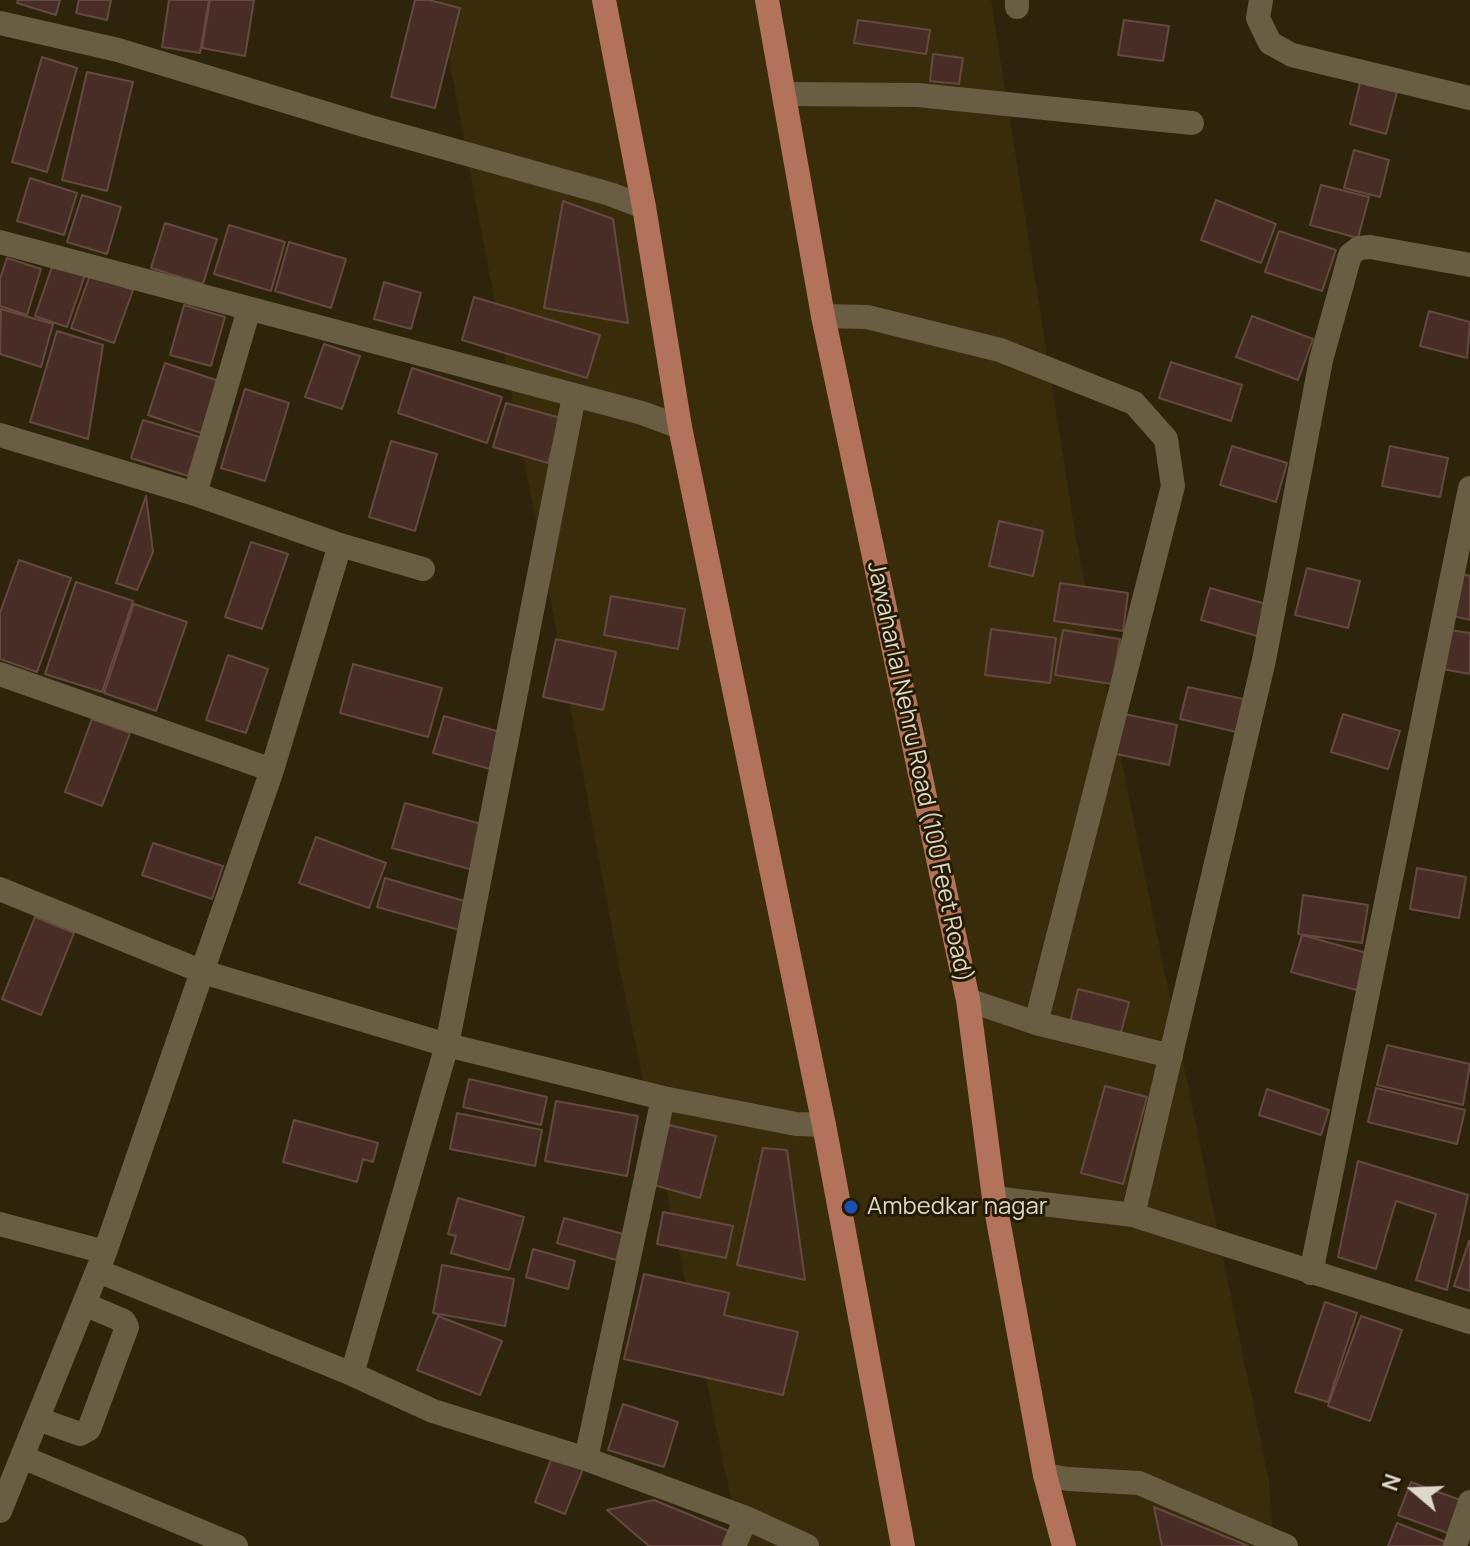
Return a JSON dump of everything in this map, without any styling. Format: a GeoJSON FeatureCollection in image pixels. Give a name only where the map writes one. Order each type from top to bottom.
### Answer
{"type":"FeatureCollection","features":[{"type":"Feature","properties":{"kind":"main road"},"geometry":{"type":"LineString","coordinates":[[604,0],[644,207],[680,427],[824,1125],[903,1546]]}},
{"type":"Feature","properties":{"kind":"main road","name":"Jawaharlal Nehru Road (100 Feet Road)"},"geometry":{"type":"LineString","coordinates":[[767,0],[823,316],[968,1000],[994,1198],[1045,1475],[1064,1546]]}},
{"type":"Feature","properties":{"kind":"street"},"geometry":{"type":"LineString","coordinates":[[1261,0],[1258,18],[1270,43],[1292,55],[1470,98]]}},
{"type":"Feature","properties":{"kind":"street"},"geometry":{"type":"LineString","coordinates":[[0,23],[118,50],[367,126],[610,194],[644,207]]}},
{"type":"Feature","properties":{"kind":"street"},"geometry":{"type":"LineString","coordinates":[[786,94],[918,95],[1192,123]]}},
{"type":"Feature","properties":{"kind":"street"},"geometry":{"type":"LineString","coordinates":[[0,242],[642,413],[680,427]]}},
{"type":"Feature","properties":{"kind":"street"},"geometry":{"type":"LineString","coordinates":[[1133,1215],[1264,660],[1321,360],[1350,255],[1359,248],[1370,247],[1470,265]]}},
{"type":"Feature","properties":{"kind":"street"},"geometry":{"type":"LineString","coordinates":[[195,494],[249,309]]}},
{"type":"Feature","properties":{"kind":"street"},"geometry":{"type":"LineString","coordinates":[[823,316],[867,317],[1000,350],[1134,403],[1166,439],[1173,486],[1036,1023]]}},
{"type":"Feature","properties":{"kind":"street"},"geometry":{"type":"LineString","coordinates":[[352,1374],[447,1045],[574,396]]}},
{"type":"Feature","properties":{"kind":"street"},"geometry":{"type":"LineString","coordinates":[[0,435],[195,494],[340,545],[423,569]]}},
{"type":"Feature","properties":{"kind":"street"},"geometry":{"type":"LineString","coordinates":[[1311,1273],[1470,488]]}},
{"type":"Feature","properties":{"kind":"street"},"geometry":{"type":"LineString","coordinates":[[0,1511],[101,1262],[272,770],[340,545]]}},
{"type":"Feature","properties":{"kind":"street"},"geometry":{"type":"LineString","coordinates":[[0,674],[272,770]]}},
{"type":"Feature","properties":{"kind":"street"},"geometry":{"type":"LineString","coordinates":[[0,889],[203,972],[447,1045],[663,1098],[796,1124],[824,1125]]}},
{"type":"Feature","properties":{"kind":"street"},"geometry":{"type":"LineString","coordinates":[[968,1000],[1036,1023],[1171,1056]]}},
{"type":"Feature","properties":{"kind":"street"},"geometry":{"type":"LineString","coordinates":[[586,1459],[663,1098]]}},
{"type":"Feature","properties":{"kind":"street"},"geometry":{"type":"LineString","coordinates":[[994,1198],[1133,1215],[1470,1322]]}},
{"type":"Feature","properties":{"kind":"street"},"geometry":{"type":"LineString","coordinates":[[0,1224],[101,1262],[433,1411],[586,1459],[746,1518],[807,1546]]}},
{"type":"Feature","properties":{"kind":"street"},"geometry":{"type":"LineString","coordinates":[[38,1419],[80,1434],[89,1429],[127,1327],[124,1321],[84,1304]]}},
{"type":"Feature","properties":{"kind":"street"},"geometry":{"type":"LineString","coordinates":[[22,1457],[236,1546]]}},
{"type":"Feature","properties":{"kind":"street"},"geometry":{"type":"LineString","coordinates":[[1045,1475],[1139,1483],[1286,1546]]}},
{"type":"Feature","properties":{"kind":"street"},"geometry":{"type":"LineString","coordinates":[[1455,1546],[1470,1502]]}},
{"type":"Feature","properties":{"kind":"street"},"geometry":{"type":"LineString","coordinates":[[734,1546],[746,1518]]}},
{"type":"Feature","properties":{"kind":"shaded area"},"geometry":{"type":"Polygon","coordinates":[[[438,0],[991,0],[1076,538],[1269,1482],[1274,1546],[741,1546],[618,961],[438,0]]]}},
{"type":"Feature","properties":{"kind":"building"},"geometry":{"type":"Polygon","coordinates":[[[18,0],[60,0],[56,15],[17,3],[18,0]]]}},
{"type":"Feature","properties":{"kind":"building"},"geometry":{"type":"Polygon","coordinates":[[[79,0],[111,0],[107,20],[76,13],[79,0]]]}},
{"type":"Feature","properties":{"kind":"building"},"geometry":{"type":"Polygon","coordinates":[[[169,0],[209,0],[200,53],[162,47],[169,0]]]}},
{"type":"Feature","properties":{"kind":"building"},"geometry":{"type":"Polygon","coordinates":[[[210,0],[254,0],[245,56],[202,48],[210,0]]]}},
{"type":"Feature","properties":{"kind":"building"},"geometry":{"type":"Polygon","coordinates":[[[415,0],[429,0],[460,8],[435,108],[391,97],[415,0]]]}},
{"type":"Feature","properties":{"kind":"building"},"geometry":{"type":"Polygon","coordinates":[[[858,20],[930,30],[926,54],[854,43],[858,20]]]}},
{"type":"Feature","properties":{"kind":"building"},"geometry":{"type":"Polygon","coordinates":[[[1124,20],[1169,26],[1163,61],[1118,55],[1124,20]]]}},
{"type":"Feature","properties":{"kind":"building"},"geometry":{"type":"Polygon","coordinates":[[[933,54],[963,58],[959,84],[930,81],[933,54]]]}},
{"type":"Feature","properties":{"kind":"building"},"geometry":{"type":"Polygon","coordinates":[[[42,57],[77,68],[47,172],[12,162],[42,57]]]}},
{"type":"Feature","properties":{"kind":"building"},"geometry":{"type":"Polygon","coordinates":[[[87,72],[133,82],[107,191],[62,180],[87,72]]]}},
{"type":"Feature","properties":{"kind":"building"},"geometry":{"type":"Polygon","coordinates":[[[1360,83],[1397,92],[1386,134],[1350,124],[1360,83]]]}},
{"type":"Feature","properties":{"kind":"building"},"geometry":{"type":"Polygon","coordinates":[[[1354,150],[1389,160],[1380,197],[1344,188],[1354,150]]]}},
{"type":"Feature","properties":{"kind":"building"},"geometry":{"type":"Polygon","coordinates":[[[30,178],[77,193],[64,235],[17,221],[30,178]]]}},
{"type":"Feature","properties":{"kind":"building"},"geometry":{"type":"Polygon","coordinates":[[[1321,185],[1369,197],[1358,238],[1310,225],[1321,185]]]}},
{"type":"Feature","properties":{"kind":"building"},"geometry":{"type":"Polygon","coordinates":[[[82,195],[121,207],[107,254],[67,242],[82,195]]]}},
{"type":"Feature","properties":{"kind":"building"},"geometry":{"type":"Polygon","coordinates":[[[1216,200],[1276,224],[1261,263],[1201,240],[1216,200]]]}},
{"type":"Feature","properties":{"kind":"building"},"geometry":{"type":"Polygon","coordinates":[[[563,201],[613,219],[628,323],[544,308],[563,201]]]}},
{"type":"Feature","properties":{"kind":"building"},"geometry":{"type":"Polygon","coordinates":[[[165,223],[217,239],[203,284],[151,268],[165,223]]]}},
{"type":"Feature","properties":{"kind":"building"},"geometry":{"type":"Polygon","coordinates":[[[229,225],[285,242],[271,291],[214,274],[229,225]]]}},
{"type":"Feature","properties":{"kind":"building"},"geometry":{"type":"Polygon","coordinates":[[[1279,231],[1336,250],[1322,291],[1265,272],[1279,231]]]}},
{"type":"Feature","properties":{"kind":"building"},"geometry":{"type":"Polygon","coordinates":[[[289,242],[346,259],[331,308],[275,291],[289,242]]]}},
{"type":"Feature","properties":{"kind":"building"},"geometry":{"type":"Polygon","coordinates":[[[7,258],[41,269],[27,315],[0,306],[0,279],[7,258]]]}},
{"type":"Feature","properties":{"kind":"building"},"geometry":{"type":"Polygon","coordinates":[[[53,264],[85,275],[67,327],[35,316],[53,264]]]}},
{"type":"Feature","properties":{"kind":"building"},"geometry":{"type":"Polygon","coordinates":[[[90,275],[133,290],[114,343],[71,328],[90,275]]]}},
{"type":"Feature","properties":{"kind":"building"},"geometry":{"type":"Polygon","coordinates":[[[384,282],[421,293],[411,329],[374,319],[384,282]]]}},
{"type":"Feature","properties":{"kind":"building"},"geometry":{"type":"Polygon","coordinates":[[[474,297],[600,335],[587,378],[462,340],[474,297]]]}},
{"type":"Feature","properties":{"kind":"building"},"geometry":{"type":"Polygon","coordinates":[[[184,305],[225,317],[211,366],[170,355],[184,305]]]}},
{"type":"Feature","properties":{"kind":"building"},"geometry":{"type":"Polygon","coordinates":[[[1,309],[53,324],[41,367],[0,354],[1,309]]]}},
{"type":"Feature","properties":{"kind":"building"},"geometry":{"type":"Polygon","coordinates":[[[1429,311],[1470,322],[1467,358],[1420,346],[1429,311]]]}},
{"type":"Feature","properties":{"kind":"building"},"geometry":{"type":"Polygon","coordinates":[[[1252,316],[1313,339],[1298,380],[1236,357],[1252,316]]]}},
{"type":"Feature","properties":{"kind":"building"},"geometry":{"type":"Polygon","coordinates":[[[57,331],[103,345],[88,439],[30,422],[57,331]]]}},
{"type":"Feature","properties":{"kind":"building"},"geometry":{"type":"Polygon","coordinates":[[[324,344],[360,356],[342,409],[305,397],[324,344]]]}},
{"type":"Feature","properties":{"kind":"building"},"geometry":{"type":"Polygon","coordinates":[[[1171,362],[1242,385],[1231,421],[1159,398],[1171,362]]]}},
{"type":"Feature","properties":{"kind":"building"},"geometry":{"type":"Polygon","coordinates":[[[165,363],[219,381],[201,433],[148,415],[165,363]]]}},
{"type":"Feature","properties":{"kind":"building"},"geometry":{"type":"Polygon","coordinates":[[[412,368],[502,397],[487,443],[398,413],[412,368]]]}},
{"type":"Feature","properties":{"kind":"building"},"geometry":{"type":"Polygon","coordinates":[[[245,389],[289,403],[265,481],[221,468],[245,389]]]}},
{"type":"Feature","properties":{"kind":"building"},"geometry":{"type":"Polygon","coordinates":[[[506,403],[561,418],[548,463],[493,447],[506,403]]]}},
{"type":"Feature","properties":{"kind":"building"},"geometry":{"type":"Polygon","coordinates":[[[143,420],[200,437],[188,476],[131,458],[143,420]]]}},
{"type":"Feature","properties":{"kind":"building"},"geometry":{"type":"Polygon","coordinates":[[[391,441],[437,454],[415,531],[369,517],[391,441]]]}},
{"type":"Feature","properties":{"kind":"building"},"geometry":{"type":"Polygon","coordinates":[[[1232,446],[1287,463],[1276,502],[1220,485],[1232,446]]]}},
{"type":"Feature","properties":{"kind":"building"},"geometry":{"type":"Polygon","coordinates":[[[1390,446],[1448,458],[1440,497],[1382,486],[1390,446]]]}},
{"type":"Feature","properties":{"kind":"building"},"geometry":{"type":"Polygon","coordinates":[[[146,496],[153,552],[137,590],[116,583],[146,496]]]}},
{"type":"Feature","properties":{"kind":"building"},"geometry":{"type":"Polygon","coordinates":[[[999,521],[1043,531],[1033,576],[989,566],[999,521]]]}},
{"type":"Feature","properties":{"kind":"building"},"geometry":{"type":"Polygon","coordinates":[[[251,542],[288,554],[262,629],[225,617],[251,542]]]}},
{"type":"Feature","properties":{"kind":"building"},"geometry":{"type":"Polygon","coordinates":[[[19,560],[71,578],[37,672],[0,659],[0,613],[19,560]]]}},
{"type":"Feature","properties":{"kind":"building"},"geometry":{"type":"Polygon","coordinates":[[[1307,568],[1360,581],[1348,628],[1295,615],[1307,568]]]}},
{"type":"Feature","properties":{"kind":"building"},"geometry":{"type":"Polygon","coordinates":[[[1460,573],[1470,576],[1470,620],[1449,615],[1460,573]]]}},
{"type":"Feature","properties":{"kind":"building"},"geometry":{"type":"Polygon","coordinates":[[[76,582],[133,601],[102,692],[45,674],[76,582]]]}},
{"type":"Feature","properties":{"kind":"building"},"geometry":{"type":"Polygon","coordinates":[[[1060,583],[1128,593],[1123,631],[1054,621],[1060,583]]]}},
{"type":"Feature","properties":{"kind":"building"},"geometry":{"type":"Polygon","coordinates":[[[1210,588],[1266,604],[1257,636],[1201,620],[1210,588]]]}},
{"type":"Feature","properties":{"kind":"building"},"geometry":{"type":"Polygon","coordinates":[[[611,596],[685,609],[678,649],[604,635],[611,596]]]}},
{"type":"Feature","properties":{"kind":"building"},"geometry":{"type":"Polygon","coordinates":[[[134,604],[187,622],[156,711],[104,693],[134,604]]]}},
{"type":"Feature","properties":{"kind":"building"},"geometry":{"type":"Polygon","coordinates":[[[991,629],[1056,638],[1050,683],[985,675],[991,629]]]}},
{"type":"Feature","properties":{"kind":"building"},"geometry":{"type":"Polygon","coordinates":[[[1443,629],[1470,633],[1470,674],[1437,668],[1443,629]]]}},
{"type":"Feature","properties":{"kind":"building"},"geometry":{"type":"Polygon","coordinates":[[[1063,630],[1120,639],[1112,684],[1055,675],[1063,630]]]}},
{"type":"Feature","properties":{"kind":"building"},"geometry":{"type":"Polygon","coordinates":[[[556,639],[616,652],[603,710],[543,697],[556,639]]]}},
{"type":"Feature","properties":{"kind":"building"},"geometry":{"type":"Polygon","coordinates":[[[228,655],[268,669],[246,733],[206,720],[228,655]]]}},
{"type":"Feature","properties":{"kind":"building"},"geometry":{"type":"Polygon","coordinates":[[[353,664],[442,688],[428,737],[340,713],[353,664]]]}},
{"type":"Feature","properties":{"kind":"building"},"geometry":{"type":"Polygon","coordinates":[[[1188,687],[1248,700],[1241,733],[1180,719],[1188,687]]]}},
{"type":"Feature","properties":{"kind":"building"},"geometry":{"type":"Polygon","coordinates":[[[1124,714],[1177,725],[1169,765],[1116,754],[1124,714]]]}},
{"type":"Feature","properties":{"kind":"building"},"geometry":{"type":"Polygon","coordinates":[[[1343,714],[1400,731],[1388,769],[1331,752],[1343,714]]]}},
{"type":"Feature","properties":{"kind":"building"},"geometry":{"type":"Polygon","coordinates":[[[444,716],[500,732],[490,769],[433,753],[444,716]]]}},
{"type":"Feature","properties":{"kind":"building"},"geometry":{"type":"Polygon","coordinates":[[[92,719],[130,733],[102,806],[65,792],[92,719]]]}},
{"type":"Feature","properties":{"kind":"building"},"geometry":{"type":"Polygon","coordinates":[[[405,803],[485,825],[473,870],[392,848],[405,803]]]}},
{"type":"Feature","properties":{"kind":"building"},"geometry":{"type":"Polygon","coordinates":[[[316,837],[386,863],[369,908],[299,883],[316,837]]]}},
{"type":"Feature","properties":{"kind":"building"},"geometry":{"type":"Polygon","coordinates":[[[153,843],[223,866],[212,899],[142,875],[153,843]]]}},
{"type":"Feature","properties":{"kind":"building"},"geometry":{"type":"Polygon","coordinates":[[[1417,868],[1466,877],[1459,918],[1410,909],[1417,868]]]}},
{"type":"Feature","properties":{"kind":"building"},"geometry":{"type":"Polygon","coordinates":[[[385,878],[471,903],[463,931],[377,907],[385,878]]]}},
{"type":"Feature","properties":{"kind":"building"},"geometry":{"type":"Polygon","coordinates":[[[1303,895],[1368,905],[1362,943],[1298,934],[1303,895]]]}},
{"type":"Feature","properties":{"kind":"building"},"geometry":{"type":"Polygon","coordinates":[[[35,917],[74,933],[41,1015],[2,999],[35,917]]]}},
{"type":"Feature","properties":{"kind":"building"},"geometry":{"type":"Polygon","coordinates":[[[1302,935],[1370,954],[1360,991],[1291,972],[1302,935]]]}},
{"type":"Feature","properties":{"kind":"building"},"geometry":{"type":"Polygon","coordinates":[[[1078,989],[1129,1002],[1120,1036],[1070,1023],[1078,989]]]}},
{"type":"Feature","properties":{"kind":"building"},"geometry":{"type":"Polygon","coordinates":[[[1387,1045],[1470,1064],[1463,1105],[1377,1085],[1387,1045]]]}},
{"type":"Feature","properties":{"kind":"building"},"geometry":{"type":"Polygon","coordinates":[[[469,1079],[547,1097],[541,1125],[463,1107],[469,1079]]]}},
{"type":"Feature","properties":{"kind":"building"},"geometry":{"type":"Polygon","coordinates":[[[1105,1086],[1147,1097],[1123,1184],[1081,1173],[1105,1086]]]}},
{"type":"Feature","properties":{"kind":"building"},"geometry":{"type":"Polygon","coordinates":[[[1376,1088],[1465,1110],[1457,1144],[1368,1122],[1376,1088]]]}},
{"type":"Feature","properties":{"kind":"building"},"geometry":{"type":"Polygon","coordinates":[[[1267,1089],[1329,1110],[1321,1135],[1259,1115],[1267,1089]]]}},
{"type":"Feature","properties":{"kind":"building"},"geometry":{"type":"Polygon","coordinates":[[[556,1101],[638,1116],[627,1176],[545,1161],[556,1101]]]}},
{"type":"Feature","properties":{"kind":"building"},"geometry":{"type":"Polygon","coordinates":[[[457,1113],[542,1130],[535,1166],[450,1149],[457,1113]]]}},
{"type":"Feature","properties":{"kind":"building"},"geometry":{"type":"Polygon","coordinates":[[[294,1120],[378,1143],[373,1162],[363,1159],[357,1182],[283,1162],[294,1120]]]}},
{"type":"Feature","properties":{"kind":"building"},"geometry":{"type":"Polygon","coordinates":[[[669,1125],[716,1136],[700,1198],[654,1185],[669,1125]]]}},
{"type":"Feature","properties":{"kind":"building"},"geometry":{"type":"Polygon","coordinates":[[[763,1148],[787,1150],[805,1280],[737,1265],[763,1148]]]}},
{"type":"Feature","properties":{"kind":"building"},"geometry":{"type":"Polygon","coordinates":[[[1358,1161],[1468,1195],[1447,1290],[1416,1280],[1436,1214],[1396,1201],[1376,1269],[1338,1257],[1358,1161]]]}},
{"type":"Feature","properties":{"kind":"building"},"geometry":{"type":"Polygon","coordinates":[[[458,1198],[524,1217],[509,1270],[451,1253],[456,1236],[448,1234],[458,1198]]]}},
{"type":"Feature","properties":{"kind":"building"},"geometry":{"type":"Polygon","coordinates":[[[663,1212],[733,1226],[726,1258],[657,1244],[663,1212]]]}},
{"type":"Feature","properties":{"kind":"building"},"geometry":{"type":"Polygon","coordinates":[[[564,1218],[623,1234],[616,1260],[557,1243],[564,1218]]]}},
{"type":"Feature","properties":{"kind":"building"},"geometry":{"type":"Polygon","coordinates":[[[1470,1241],[1470,1291],[1454,1286],[1470,1241]]]}},
{"type":"Feature","properties":{"kind":"building"},"geometry":{"type":"Polygon","coordinates":[[[533,1249],[575,1261],[568,1289],[526,1277],[533,1249]]]}},
{"type":"Feature","properties":{"kind":"building"},"geometry":{"type":"Polygon","coordinates":[[[442,1265],[514,1279],[505,1326],[433,1313],[442,1265]]]}},
{"type":"Feature","properties":{"kind":"building"},"geometry":{"type":"Polygon","coordinates":[[[644,1274],[729,1293],[724,1315],[798,1332],[783,1395],[624,1359],[644,1274]]]}},
{"type":"Feature","properties":{"kind":"building"},"geometry":{"type":"Polygon","coordinates":[[[1325,1302],[1357,1313],[1328,1402],[1295,1392],[1325,1302]]]}},
{"type":"Feature","properties":{"kind":"building"},"geometry":{"type":"Polygon","coordinates":[[[438,1316],[502,1341],[480,1395],[417,1370],[438,1316]]]}},
{"type":"Feature","properties":{"kind":"building"},"geometry":{"type":"Polygon","coordinates":[[[1361,1316],[1402,1330],[1370,1421],[1328,1406],[1361,1316]]]}},
{"type":"Feature","properties":{"kind":"building"},"geometry":{"type":"Polygon","coordinates":[[[623,1404],[678,1422],[664,1467],[608,1450],[623,1404]]]}},
{"type":"Feature","properties":{"kind":"building"},"geometry":{"type":"Polygon","coordinates":[[[552,1457],[583,1469],[565,1514],[535,1502],[552,1457]]]}},
{"type":"Feature","properties":{"kind":"building"},"geometry":{"type":"Polygon","coordinates":[[[1411,1482],[1463,1501],[1450,1534],[1398,1515],[1411,1482]]]}},
{"type":"Feature","properties":{"kind":"building"},"geometry":{"type":"Polygon","coordinates":[[[654,1500],[736,1534],[731,1546],[649,1546],[607,1510],[654,1500]]]}},
{"type":"Feature","properties":{"kind":"building"},"geometry":{"type":"Polygon","coordinates":[[[1154,1507],[1248,1546],[1162,1546],[1154,1507]]]}},
{"type":"Feature","properties":{"kind":"building"},"geometry":{"type":"Polygon","coordinates":[[[1397,1523],[1446,1542],[1444,1546],[1388,1546],[1397,1523]]]}},
{"type":"Feature","properties":{"kind":"place","name":"Ambedkar nagar"},"geometry":{"type":"Point","coordinates":[851,1207]}}]}
